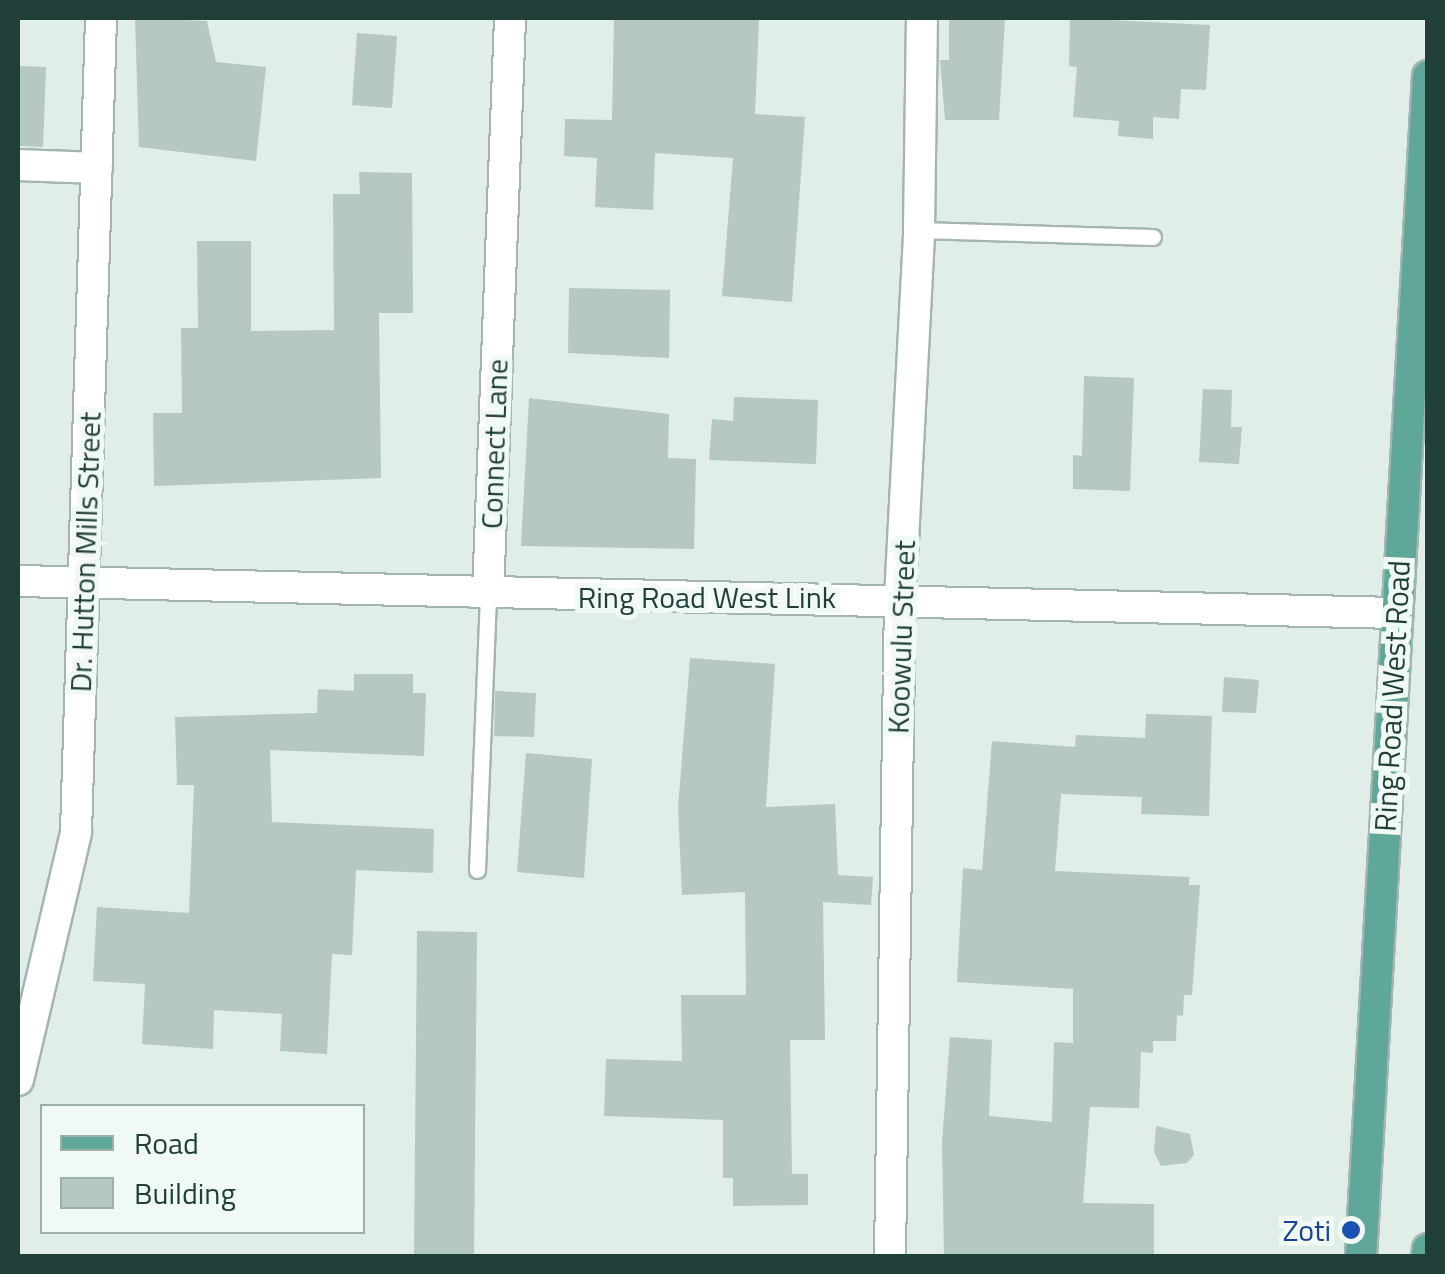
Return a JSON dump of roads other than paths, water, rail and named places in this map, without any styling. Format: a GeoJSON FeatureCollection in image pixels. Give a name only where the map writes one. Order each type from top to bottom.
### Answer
{"type":"FeatureCollection","features":[{"type":"Feature","properties":{"kind":"main road","name":"Ring Road West Road"},"geometry":{"type":"LineString","coordinates":[[1361,1256],[1428,76]]}},
{"type":"Feature","properties":{"kind":"main road"},"geometry":{"type":"LineString","coordinates":[[1427,1256],[1428,1248]]}},
{"type":"Feature","properties":{"kind":"street","name":"Dr. Hutton Mills Street"},"geometry":{"type":"LineString","coordinates":[[18,1080],[76,832],[101,18]]}},
{"type":"Feature","properties":{"kind":"street","name":"Connect Lane"},"geometry":{"type":"LineString","coordinates":[[488,594],[510,18]]}},
{"type":"Feature","properties":{"kind":"street","name":"Koowulu Street"},"geometry":{"type":"LineString","coordinates":[[890,1256],[900,598],[919,230],[922,18]]}},
{"type":"Feature","properties":{"kind":"street"},"geometry":{"type":"LineString","coordinates":[[18,166],[98,168]]}},
{"type":"Feature","properties":{"kind":"street","name":"Ring Road West Link"},"geometry":{"type":"LineString","coordinates":[[18,581],[85,578],[488,594],[900,598],[1397,613]]}},
{"type":"Feature","properties":{"kind":"lane"},"geometry":{"type":"LineString","coordinates":[[919,230],[1153,237]]}},
{"type":"Feature","properties":{"kind":"lane","name":"Connect Lane"},"geometry":{"type":"LineString","coordinates":[[477,870],[488,594]]}},
{"type":"Feature","properties":{"kind":"place","name":"Zoti"},"geometry":{"type":"Point","coordinates":[1351,1230]}}]}
